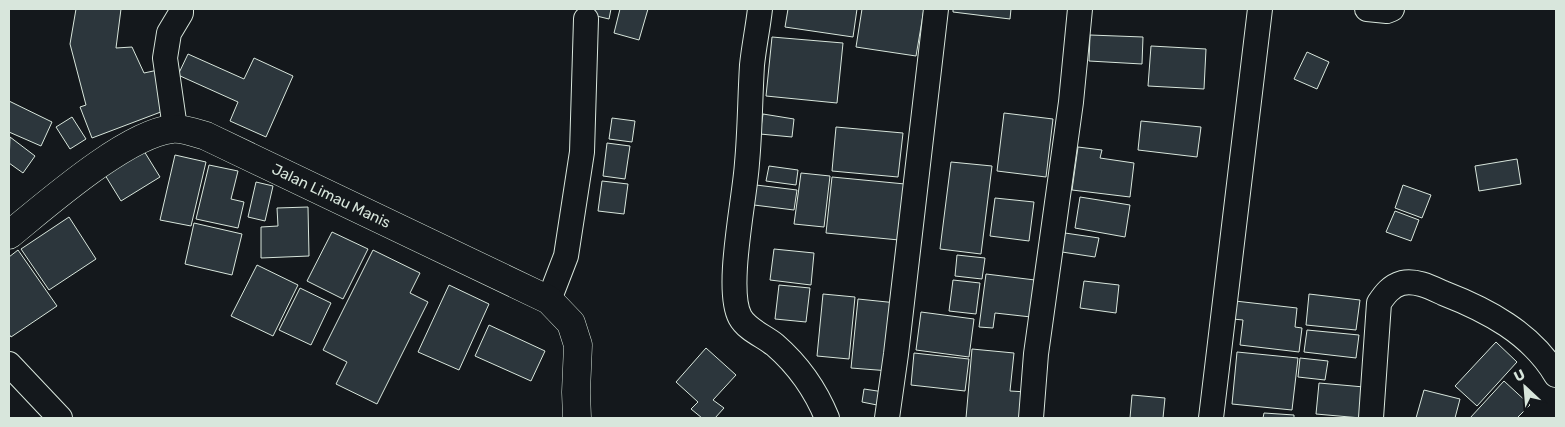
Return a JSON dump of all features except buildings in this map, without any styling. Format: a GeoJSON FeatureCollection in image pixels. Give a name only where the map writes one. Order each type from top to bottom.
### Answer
{"type":"FeatureCollection","features":[{"type":"Feature","properties":{"kind":"street"},"geometry":{"type":"LineString","coordinates":[[9,235],[79,179],[116,153],[162,130],[175,128],[165,58],[169,33],[181,9]]}},
{"type":"Feature","properties":{"kind":"street"},"geometry":{"type":"LineString","coordinates":[[760,9],[752,64],[747,164],[735,264],[735,306],[741,319],[775,346],[798,369],[817,394],[828,418]]}},
{"type":"Feature","properties":{"kind":"street"},"geometry":{"type":"LineString","coordinates":[[887,418],[936,9]]}},
{"type":"Feature","properties":{"kind":"street"},"geometry":{"type":"LineString","coordinates":[[1031,418],[1036,354],[1071,102],[1080,9]]}},
{"type":"Feature","properties":{"kind":"street"},"geometry":{"type":"LineString","coordinates":[[1211,418],[1260,9]]}},
{"type":"Feature","properties":{"kind":"street"},"geometry":{"type":"LineString","coordinates":[[1367,9],[1387,11],[1392,9]]}},
{"type":"Feature","properties":{"kind":"street"},"geometry":{"type":"LineString","coordinates":[[549,300],[566,256],[582,152],[586,19]]}},
{"type":"Feature","properties":{"kind":"street","name":"Jalan Limau Manis"},"geometry":{"type":"LineString","coordinates":[[175,128],[206,136],[549,300],[572,323],[578,345],[577,418]]}},
{"type":"Feature","properties":{"kind":"street"},"geometry":{"type":"LineString","coordinates":[[1371,418],[1379,303],[1388,290],[1402,283],[1417,282],[1487,312],[1518,332],[1537,350],[1556,375]]}},
{"type":"Feature","properties":{"kind":"street"},"geometry":{"type":"LineString","coordinates":[[9,364],[60,418]]}}]}
